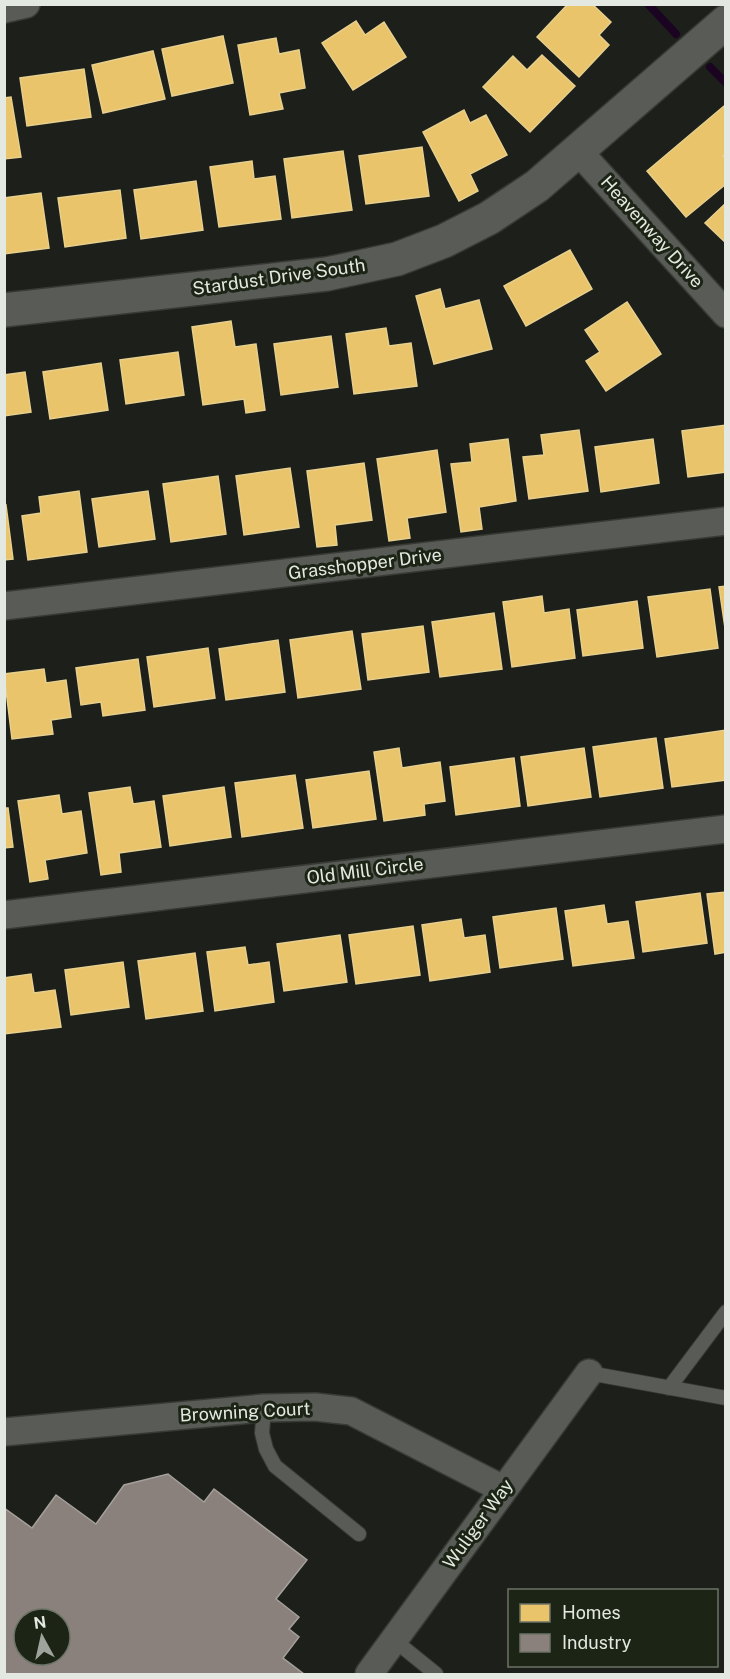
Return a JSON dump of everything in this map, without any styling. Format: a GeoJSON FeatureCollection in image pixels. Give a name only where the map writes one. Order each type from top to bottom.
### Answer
{"type":"FeatureCollection","features":[{"type":"Feature","properties":{"kind":"street"},"geometry":{"type":"LineString","coordinates":[[4,9],[26,4]]}},
{"type":"Feature","properties":{"kind":"street","name":"Stardust Drive South"},"geometry":{"type":"LineString","coordinates":[[4,310],[327,274],[397,259],[444,241],[489,218],[537,186],[726,22]]}},
{"type":"Feature","properties":{"kind":"street","name":"Heavenway Drive"},"geometry":{"type":"LineString","coordinates":[[578,151],[726,314]]}},
{"type":"Feature","properties":{"kind":"street","name":"Grasshopper Drive"},"geometry":{"type":"LineString","coordinates":[[4,606],[726,521]]}},
{"type":"Feature","properties":{"kind":"street","name":"Old Mill Circle"},"geometry":{"type":"LineString","coordinates":[[4,915],[726,829]]}},
{"type":"Feature","properties":{"kind":"street","name":"Wuliger Way"},"geometry":{"type":"LineString","coordinates":[[369,1674],[588,1373]]}},
{"type":"Feature","properties":{"kind":"street","name":"Browning Court"},"geometry":{"type":"LineString","coordinates":[[4,1432],[264,1408],[315,1407],[351,1412],[503,1489]]}},
{"type":"Feature","properties":{"kind":"lane"},"geometry":{"type":"LineString","coordinates":[[669,1388],[726,1312]]}},
{"type":"Feature","properties":{"kind":"lane"},"geometry":{"type":"LineString","coordinates":[[588,1373],[726,1398]]}},
{"type":"Feature","properties":{"kind":"lane"},"geometry":{"type":"LineString","coordinates":[[264,1408],[262,1433],[266,1449],[275,1466],[358,1534]]}},
{"type":"Feature","properties":{"kind":"lane"},"geometry":{"type":"LineString","coordinates":[[394,1640],[436,1674]]}},
{"type":"Feature","properties":{"kind":"building: Homes"},"geometry":{"type":"Polygon","coordinates":[[[568,4],[592,4],[611,22],[599,35],[609,45],[579,77],[537,37],[568,4]]]}},
{"type":"Feature","properties":{"kind":"building: Homes"},"geometry":{"type":"Polygon","coordinates":[[[356,21],[365,35],[384,22],[406,57],[353,90],[322,43],[356,21]]]}},
{"type":"Feature","properties":{"kind":"building: Homes"},"geometry":{"type":"Polygon","coordinates":[[[223,36],[233,83],[172,96],[162,49],[223,36]]]}},
{"type":"Feature","properties":{"kind":"building: Homes"},"geometry":{"type":"Polygon","coordinates":[[[276,38],[279,54],[299,50],[305,88],[279,93],[283,109],[250,115],[238,45],[276,38]]]}},
{"type":"Feature","properties":{"kind":"building: Homes"},"geometry":{"type":"Polygon","coordinates":[[[153,51],[165,99],[103,113],[92,65],[153,51]]]}},
{"type":"Feature","properties":{"kind":"building: Homes"},"geometry":{"type":"Polygon","coordinates":[[[542,55],[575,86],[530,132],[483,87],[513,56],[527,70],[542,55]]]}},
{"type":"Feature","properties":{"kind":"building: Homes"},"geometry":{"type":"Polygon","coordinates":[[[84,69],[91,117],[27,126],[20,78],[84,69]]]}},
{"type":"Feature","properties":{"kind":"building: Homes"},"geometry":{"type":"Polygon","coordinates":[[[11,97],[21,157],[4,159],[4,98],[11,97]]]}},
{"type":"Feature","properties":{"kind":"building: Homes"},"geometry":{"type":"Polygon","coordinates":[[[724,106],[726,109],[726,153],[723,156],[726,159],[726,184],[686,217],[647,171],[724,106]]]}},
{"type":"Feature","properties":{"kind":"building: Homes"},"geometry":{"type":"Polygon","coordinates":[[[464,110],[470,123],[486,115],[507,155],[470,174],[478,191],[459,201],[423,132],[464,110]]]}},
{"type":"Feature","properties":{"kind":"building: Homes"},"geometry":{"type":"Polygon","coordinates":[[[422,147],[429,196],[366,204],[359,156],[422,147]]]}},
{"type":"Feature","properties":{"kind":"building: Homes"},"geometry":{"type":"Polygon","coordinates":[[[343,151],[352,210],[292,218],[284,159],[343,151]]]}},
{"type":"Feature","properties":{"kind":"building: Homes"},"geometry":{"type":"Polygon","coordinates":[[[252,161],[254,179],[275,176],[281,219],[219,227],[210,167],[252,161]]]}},
{"type":"Feature","properties":{"kind":"building: Homes"},"geometry":{"type":"Polygon","coordinates":[[[196,181],[203,230],[141,239],[134,190],[196,181]]]}},
{"type":"Feature","properties":{"kind":"building: Homes"},"geometry":{"type":"Polygon","coordinates":[[[120,190],[126,238],[65,247],[58,198],[120,190]]]}},
{"type":"Feature","properties":{"kind":"building: Homes"},"geometry":{"type":"Polygon","coordinates":[[[41,193],[49,248],[4,254],[4,198],[41,193]]]}},
{"type":"Feature","properties":{"kind":"building: Homes"},"geometry":{"type":"Polygon","coordinates":[[[726,203],[726,243],[705,223],[726,203]]]}},
{"type":"Feature","properties":{"kind":"building: Homes"},"geometry":{"type":"Polygon","coordinates":[[[570,250],[592,289],[526,326],[504,286],[570,250]]]}},
{"type":"Feature","properties":{"kind":"building: Homes"},"geometry":{"type":"Polygon","coordinates":[[[440,289],[445,309],[479,300],[492,349],[434,364],[416,296],[440,289]]]}},
{"type":"Feature","properties":{"kind":"building: Homes"},"geometry":{"type":"Polygon","coordinates":[[[627,302],[661,354],[606,391],[586,361],[600,352],[585,330],[627,302]]]}},
{"type":"Feature","properties":{"kind":"building: Homes"},"geometry":{"type":"Polygon","coordinates":[[[231,321],[235,347],[256,344],[265,410],[246,413],[244,399],[203,405],[192,327],[231,321]]]}},
{"type":"Feature","properties":{"kind":"building: Homes"},"geometry":{"type":"Polygon","coordinates":[[[386,328],[389,346],[411,343],[417,386],[354,394],[346,334],[386,328]]]}},
{"type":"Feature","properties":{"kind":"building: Homes"},"geometry":{"type":"Polygon","coordinates":[[[331,336],[338,387],[281,395],[274,344],[331,336]]]}},
{"type":"Feature","properties":{"kind":"building: Homes"},"geometry":{"type":"Polygon","coordinates":[[[178,352],[184,395],[126,404],[120,360],[178,352]]]}},
{"type":"Feature","properties":{"kind":"building: Homes"},"geometry":{"type":"Polygon","coordinates":[[[101,363],[108,410],[50,419],[43,372],[101,363]]]}},
{"type":"Feature","properties":{"kind":"building: Homes"},"geometry":{"type":"Polygon","coordinates":[[[25,372],[31,412],[4,416],[4,375],[25,372]]]}},
{"type":"Feature","properties":{"kind":"building: Homes"},"geometry":{"type":"Polygon","coordinates":[[[726,425],[726,472],[688,477],[682,431],[726,425]]]}},
{"type":"Feature","properties":{"kind":"building: Homes"},"geometry":{"type":"Polygon","coordinates":[[[579,430],[588,491],[529,499],[523,457],[544,455],[541,435],[579,430]]]}},
{"type":"Feature","properties":{"kind":"building: Homes"},"geometry":{"type":"Polygon","coordinates":[[[508,439],[516,501],[479,507],[482,529],[461,532],[451,464],[472,462],[470,444],[508,439]]]}},
{"type":"Feature","properties":{"kind":"building: Homes"},"geometry":{"type":"Polygon","coordinates":[[[653,439],[659,483],[601,492],[595,447],[653,439]]]}},
{"type":"Feature","properties":{"kind":"building: Homes"},"geometry":{"type":"Polygon","coordinates":[[[437,450],[446,512],[407,518],[410,538],[389,541],[377,459],[437,450]]]}},
{"type":"Feature","properties":{"kind":"building: Homes"},"geometry":{"type":"Polygon","coordinates":[[[364,463],[372,520],[335,525],[337,545],[317,547],[307,471],[364,463]]]}},
{"type":"Feature","properties":{"kind":"building: Homes"},"geometry":{"type":"Polygon","coordinates":[[[290,468],[299,527],[244,535],[236,476],[290,468]]]}},
{"type":"Feature","properties":{"kind":"building: Homes"},"geometry":{"type":"Polygon","coordinates":[[[218,476],[226,534],[171,542],[163,484],[218,476]]]}},
{"type":"Feature","properties":{"kind":"building: Homes"},"geometry":{"type":"Polygon","coordinates":[[[79,491],[87,552],[28,560],[22,516],[41,513],[39,497],[79,491]]]}},
{"type":"Feature","properties":{"kind":"building: Homes"},"geometry":{"type":"Polygon","coordinates":[[[148,491],[155,539],[99,547],[92,499],[148,491]]]}},
{"type":"Feature","properties":{"kind":"building: Homes"},"geometry":{"type":"Polygon","coordinates":[[[6,505],[13,559],[4,560],[4,506],[6,505]]]}},
{"type":"Feature","properties":{"kind":"building: Homes"},"geometry":{"type":"Polygon","coordinates":[[[726,586],[726,635],[719,587],[726,586]]]}},
{"type":"Feature","properties":{"kind":"building: Homes"},"geometry":{"type":"Polygon","coordinates":[[[710,589],[718,648],[657,657],[648,597],[710,589]]]}},
{"type":"Feature","properties":{"kind":"building: Homes"},"geometry":{"type":"Polygon","coordinates":[[[542,596],[544,613],[569,609],[575,658],[512,667],[503,602],[542,596]]]}},
{"type":"Feature","properties":{"kind":"building: Homes"},"geometry":{"type":"Polygon","coordinates":[[[637,601],[643,648],[583,656],[577,610],[637,601]]]}},
{"type":"Feature","properties":{"kind":"building: Homes"},"geometry":{"type":"Polygon","coordinates":[[[494,613],[502,669],[440,677],[432,622],[494,613]]]}},
{"type":"Feature","properties":{"kind":"building: Homes"},"geometry":{"type":"Polygon","coordinates":[[[423,626],[429,672],[368,680],[362,634],[423,626]]]}},
{"type":"Feature","properties":{"kind":"building: Homes"},"geometry":{"type":"Polygon","coordinates":[[[352,631],[361,689],[298,698],[290,640],[352,631]]]}},
{"type":"Feature","properties":{"kind":"building: Homes"},"geometry":{"type":"Polygon","coordinates":[[[278,640],[285,692],[226,700],[219,649],[278,640]]]}},
{"type":"Feature","properties":{"kind":"building: Homes"},"geometry":{"type":"Polygon","coordinates":[[[208,648],[215,698],[154,707],[147,657],[208,648]]]}},
{"type":"Feature","properties":{"kind":"building: Homes"},"geometry":{"type":"Polygon","coordinates":[[[138,659],[145,710],[103,716],[101,702],[81,705],[76,668],[138,659]]]}},
{"type":"Feature","properties":{"kind":"building: Homes"},"geometry":{"type":"Polygon","coordinates":[[[44,669],[46,683],[66,680],[71,717],[51,720],[53,734],[12,739],[4,674],[44,669]]]}},
{"type":"Feature","properties":{"kind":"building: Homes"},"geometry":{"type":"Polygon","coordinates":[[[726,730],[726,780],[672,787],[665,739],[726,730]]]}},
{"type":"Feature","properties":{"kind":"building: Homes"},"geometry":{"type":"Polygon","coordinates":[[[656,738],[663,788],[600,797],[593,747],[656,738]]]}},
{"type":"Feature","properties":{"kind":"building: Homes"},"geometry":{"type":"Polygon","coordinates":[[[399,748],[402,768],[440,762],[445,801],[424,804],[425,815],[384,821],[374,752],[399,748]]]}},
{"type":"Feature","properties":{"kind":"building: Homes"},"geometry":{"type":"Polygon","coordinates":[[[584,748],[591,797],[528,806],[521,757],[584,748]]]}},
{"type":"Feature","properties":{"kind":"building: Homes"},"geometry":{"type":"Polygon","coordinates":[[[514,758],[520,806],[456,815],[450,767],[514,758]]]}},
{"type":"Feature","properties":{"kind":"building: Homes"},"geometry":{"type":"Polygon","coordinates":[[[369,771],[376,819],[313,828],[306,780],[369,771]]]}},
{"type":"Feature","properties":{"kind":"building: Homes"},"geometry":{"type":"Polygon","coordinates":[[[295,775],[303,828],[242,837],[235,783],[295,775]]]}},
{"type":"Feature","properties":{"kind":"building: Homes"},"geometry":{"type":"Polygon","coordinates":[[[130,787],[133,804],[154,801],[161,847],[119,853],[121,872],[101,875],[89,793],[130,787]]]}},
{"type":"Feature","properties":{"kind":"building: Homes"},"geometry":{"type":"Polygon","coordinates":[[[224,787],[231,837],[170,846],[163,796],[224,787]]]}},
{"type":"Feature","properties":{"kind":"building: Homes"},"geometry":{"type":"Polygon","coordinates":[[[59,795],[62,814],[81,811],[87,853],[45,860],[48,879],[30,882],[18,801],[59,795]]]}},
{"type":"Feature","properties":{"kind":"building: Homes"},"geometry":{"type":"Polygon","coordinates":[[[4,808],[8,808],[13,847],[4,848],[4,808]]]}},
{"type":"Feature","properties":{"kind":"building: Homes"},"geometry":{"type":"Polygon","coordinates":[[[726,892],[726,952],[715,954],[707,894],[726,892]]]}},
{"type":"Feature","properties":{"kind":"building: Homes"},"geometry":{"type":"Polygon","coordinates":[[[700,893],[707,943],[643,952],[636,902],[700,893]]]}},
{"type":"Feature","properties":{"kind":"building: Homes"},"geometry":{"type":"Polygon","coordinates":[[[604,905],[607,924],[628,921],[634,958],[573,966],[565,911],[604,905]]]}},
{"type":"Feature","properties":{"kind":"building: Homes"},"geometry":{"type":"Polygon","coordinates":[[[556,908],[563,959],[500,968],[493,917],[556,908]]]}},
{"type":"Feature","properties":{"kind":"building: Homes"},"geometry":{"type":"Polygon","coordinates":[[[461,919],[464,938],[485,935],[490,972],[430,981],[422,925],[461,919]]]}},
{"type":"Feature","properties":{"kind":"building: Homes"},"geometry":{"type":"Polygon","coordinates":[[[413,926],[420,975],[356,984],[349,935],[413,926]]]}},
{"type":"Feature","properties":{"kind":"building: Homes"},"geometry":{"type":"Polygon","coordinates":[[[340,935],[347,982],[284,991],[277,944],[340,935]]]}},
{"type":"Feature","properties":{"kind":"building: Homes"},"geometry":{"type":"Polygon","coordinates":[[[245,947],[248,965],[269,962],[274,1002],[215,1011],[207,952],[245,947]]]}},
{"type":"Feature","properties":{"kind":"building: Homes"},"geometry":{"type":"Polygon","coordinates":[[[195,953],[203,1011],[146,1019],[138,961],[195,953]]]}},
{"type":"Feature","properties":{"kind":"building: Homes"},"geometry":{"type":"Polygon","coordinates":[[[123,962],[129,1007],[71,1015],[65,970],[123,962]]]}},
{"type":"Feature","properties":{"kind":"building: Homes"},"geometry":{"type":"Polygon","coordinates":[[[31,974],[34,993],[55,990],[61,1027],[4,1034],[4,978],[31,974]]]}},
{"type":"Feature","properties":{"kind":"building: Industry"},"geometry":{"type":"Polygon","coordinates":[[[168,1474],[204,1502],[214,1489],[307,1560],[276,1599],[299,1617],[289,1629],[299,1637],[283,1658],[304,1674],[4,1674],[4,1508],[32,1528],[56,1495],[96,1524],[124,1485],[168,1474]]]}},
{"type":"Feature","properties":{"kind":"waterway"},"geometry":{"type":"LineString","coordinates":[[648,4],[676,34]]}},
{"type":"Feature","properties":{"kind":"waterway"},"geometry":{"type":"LineString","coordinates":[[710,67],[726,83]]}}]}
